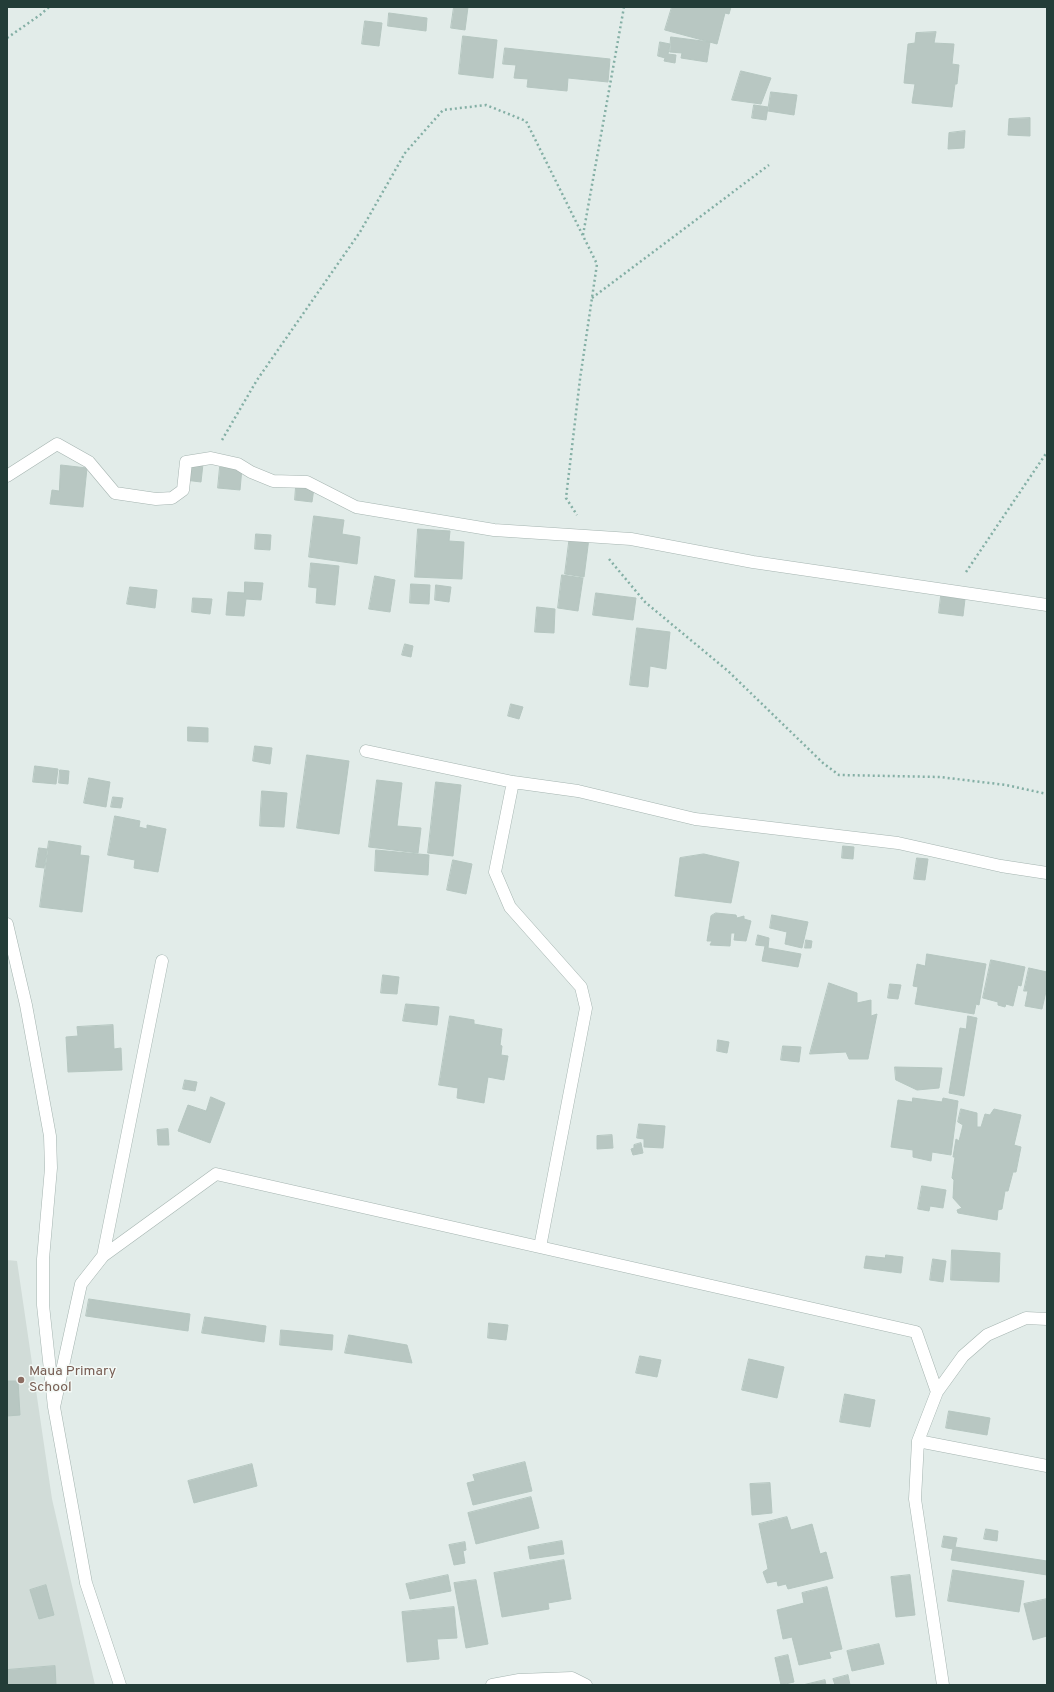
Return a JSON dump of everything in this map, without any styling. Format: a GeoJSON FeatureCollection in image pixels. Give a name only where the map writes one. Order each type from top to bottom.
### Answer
{"type":"FeatureCollection","features":[{"type":"Feature","properties":{"kind":"street"},"geometry":{"type":"LineString","coordinates":[[7,476],[57,444],[89,462],[115,493],[156,499],[172,498],[183,490],[186,462],[211,458],[238,464],[251,472],[273,481],[307,482],[356,508],[494,530],[631,539],[753,562],[1047,605]]}},
{"type":"Feature","properties":{"kind":"street"},"geometry":{"type":"LineString","coordinates":[[366,751],[513,782],[578,791],[695,819],[898,843],[1001,866],[1047,873]]}},
{"type":"Feature","properties":{"kind":"street"},"geometry":{"type":"LineString","coordinates":[[513,782],[495,872],[510,907],[581,988],[586,1008],[540,1247]]}},
{"type":"Feature","properties":{"kind":"street"},"geometry":{"type":"LineString","coordinates":[[7,924],[26,1005],[50,1136],[51,1168],[43,1259],[43,1305],[54,1407],[86,1583],[120,1685]]}},
{"type":"Feature","properties":{"kind":"street"},"geometry":{"type":"LineString","coordinates":[[103,1256],[162,961]]}},
{"type":"Feature","properties":{"kind":"street"},"geometry":{"type":"LineString","coordinates":[[54,1407],[81,1284],[103,1256],[216,1174],[916,1332],[937,1392]]}},
{"type":"Feature","properties":{"kind":"street"},"geometry":{"type":"LineString","coordinates":[[943,1685],[915,1499],[918,1441],[937,1392],[963,1356],[987,1335],[1026,1318],[1047,1319]]}},
{"type":"Feature","properties":{"kind":"street"},"geometry":{"type":"LineString","coordinates":[[918,1441],[1047,1466]]}},
{"type":"Feature","properties":{"kind":"street"},"geometry":{"type":"LineString","coordinates":[[492,1685],[519,1680],[572,1678],[586,1685]]}},
{"type":"Feature","properties":{"kind":"path"},"geometry":{"type":"LineString","coordinates":[[7,38],[40,16],[49,7]]}},
{"type":"Feature","properties":{"kind":"path"},"geometry":{"type":"LineString","coordinates":[[583,236],[624,7]]}},
{"type":"Feature","properties":{"kind":"path"},"geometry":{"type":"LineString","coordinates":[[211,458],[257,380],[360,232],[405,153],[443,110],[486,104],[526,121],[597,264],[566,498],[590,536],[645,602],[728,671],[823,763],[839,775],[940,777],[1006,785],[1047,794]]}},
{"type":"Feature","properties":{"kind":"path"},"geometry":{"type":"LineString","coordinates":[[592,298],[769,165]]}},
{"type":"Feature","properties":{"kind":"path"},"geometry":{"type":"LineString","coordinates":[[963,592],[966,572],[1047,452]]}},
{"type":"Feature","properties":{"kind":"shaded area","name":"Maua Primary School"},"geometry":{"type":"Polygon","coordinates":[[[7,1260],[17,1261],[52,1499],[95,1685],[7,1685],[7,1260]]]}},
{"type":"Feature","properties":{"kind":"building"},"geometry":{"type":"Polygon","coordinates":[[[454,7],[468,7],[465,30],[451,28],[454,7]]]}},
{"type":"Feature","properties":{"kind":"building"},"geometry":{"type":"Polygon","coordinates":[[[672,7],[731,7],[729,14],[725,13],[717,44],[665,30],[672,7]]]}},
{"type":"Feature","properties":{"kind":"building"},"geometry":{"type":"Polygon","coordinates":[[[389,13],[427,18],[426,31],[388,26],[389,13]]]}},
{"type":"Feature","properties":{"kind":"building"},"geometry":{"type":"Polygon","coordinates":[[[365,21],[382,23],[379,46],[362,44],[365,21]]]}},
{"type":"Feature","properties":{"kind":"building"},"geometry":{"type":"Polygon","coordinates":[[[936,32],[934,43],[954,44],[952,64],[959,65],[952,107],[912,103],[915,84],[904,83],[908,44],[915,43],[916,33],[936,32]]]}},
{"type":"Feature","properties":{"kind":"building"},"geometry":{"type":"Polygon","coordinates":[[[463,36],[497,40],[493,78],[459,74],[463,36]]]}},
{"type":"Feature","properties":{"kind":"building"},"geometry":{"type":"Polygon","coordinates":[[[671,37],[710,42],[707,62],[681,58],[682,53],[670,52],[671,37]]]}},
{"type":"Feature","properties":{"kind":"building"},"geometry":{"type":"Polygon","coordinates":[[[660,42],[670,44],[668,54],[676,55],[675,63],[664,61],[665,58],[658,56],[660,42]]]}},
{"type":"Feature","properties":{"kind":"building"},"geometry":{"type":"Polygon","coordinates":[[[505,48],[610,59],[608,82],[568,78],[567,91],[527,87],[528,79],[514,78],[516,65],[503,64],[505,48]]]}},
{"type":"Feature","properties":{"kind":"building"},"geometry":{"type":"Polygon","coordinates":[[[741,71],[771,78],[761,104],[732,100],[741,71]]]}},
{"type":"Feature","properties":{"kind":"building"},"geometry":{"type":"Polygon","coordinates":[[[771,92],[797,95],[794,115],[768,111],[771,92]]]}},
{"type":"Feature","properties":{"kind":"building"},"geometry":{"type":"Polygon","coordinates":[[[754,105],[768,107],[766,120],[752,118],[754,105]]]}},
{"type":"Feature","properties":{"kind":"building"},"geometry":{"type":"Polygon","coordinates":[[[1030,118],[1030,136],[1008,135],[1009,119],[1030,118]]]}},
{"type":"Feature","properties":{"kind":"building"},"geometry":{"type":"Polygon","coordinates":[[[965,131],[964,148],[948,149],[949,133],[965,131]]]}},
{"type":"Feature","properties":{"kind":"building"},"geometry":{"type":"Polygon","coordinates":[[[186,462],[203,464],[201,482],[185,480],[186,462]]]}},
{"type":"Feature","properties":{"kind":"building"},"geometry":{"type":"Polygon","coordinates":[[[61,465],[87,468],[83,507],[50,504],[52,490],[59,491],[61,465]]]}},
{"type":"Feature","properties":{"kind":"building"},"geometry":{"type":"Polygon","coordinates":[[[220,467],[242,468],[240,490],[218,488],[220,467]]]}},
{"type":"Feature","properties":{"kind":"building"},"geometry":{"type":"Polygon","coordinates":[[[296,487],[314,488],[312,502],[295,500],[296,487]]]}},
{"type":"Feature","properties":{"kind":"building"},"geometry":{"type":"Polygon","coordinates":[[[314,516],[344,520],[342,534],[360,537],[357,564],[309,557],[314,516]]]}},
{"type":"Feature","properties":{"kind":"building"},"geometry":{"type":"Polygon","coordinates":[[[418,529],[450,531],[449,541],[464,542],[462,579],[415,577],[418,529]]]}},
{"type":"Feature","properties":{"kind":"building"},"geometry":{"type":"Polygon","coordinates":[[[256,534],[271,535],[270,550],[255,549],[256,534]]]}},
{"type":"Feature","properties":{"kind":"building"},"geometry":{"type":"Polygon","coordinates":[[[570,535],[589,538],[584,577],[565,574],[570,535]]]}},
{"type":"Feature","properties":{"kind":"building"},"geometry":{"type":"Polygon","coordinates":[[[311,563],[339,566],[335,605],[316,603],[317,588],[309,587],[311,563]]]}},
{"type":"Feature","properties":{"kind":"building"},"geometry":{"type":"Polygon","coordinates":[[[562,575],[583,578],[578,611],[558,608],[562,575]]]}},
{"type":"Feature","properties":{"kind":"building"},"geometry":{"type":"Polygon","coordinates":[[[375,576],[395,580],[390,612],[369,609],[375,576]]]}},
{"type":"Feature","properties":{"kind":"building"},"geometry":{"type":"Polygon","coordinates":[[[245,582],[263,583],[261,600],[246,599],[244,616],[226,615],[228,592],[244,593],[245,582]]]}},
{"type":"Feature","properties":{"kind":"building"},"geometry":{"type":"Polygon","coordinates":[[[411,584],[430,585],[429,604],[410,603],[411,584]]]}},
{"type":"Feature","properties":{"kind":"building"},"geometry":{"type":"Polygon","coordinates":[[[436,585],[451,587],[449,602],[435,600],[436,585]]]}},
{"type":"Feature","properties":{"kind":"building"},"geometry":{"type":"Polygon","coordinates":[[[130,587],[157,590],[155,608],[127,604],[130,587]]]}},
{"type":"Feature","properties":{"kind":"building"},"geometry":{"type":"Polygon","coordinates":[[[596,593],[636,598],[633,620],[593,615],[596,593]]]}},
{"type":"Feature","properties":{"kind":"building"},"geometry":{"type":"Polygon","coordinates":[[[941,596],[965,599],[963,616],[939,613],[941,596]]]}},
{"type":"Feature","properties":{"kind":"building"},"geometry":{"type":"Polygon","coordinates":[[[193,598],[212,599],[210,614],[192,612],[193,598]]]}},
{"type":"Feature","properties":{"kind":"building"},"geometry":{"type":"Polygon","coordinates":[[[537,607],[555,609],[554,633],[535,632],[537,607]]]}},
{"type":"Feature","properties":{"kind":"building"},"geometry":{"type":"Polygon","coordinates":[[[637,628],[670,632],[666,669],[650,666],[648,687],[630,685],[637,628]]]}},
{"type":"Feature","properties":{"kind":"building"},"geometry":{"type":"Polygon","coordinates":[[[405,644],[413,646],[411,657],[402,655],[405,644]]]}},
{"type":"Feature","properties":{"kind":"building"},"geometry":{"type":"Polygon","coordinates":[[[511,704],[523,707],[519,719],[508,716],[511,704]]]}},
{"type":"Feature","properties":{"kind":"building"},"geometry":{"type":"Polygon","coordinates":[[[188,727],[208,728],[208,742],[188,741],[188,727]]]}},
{"type":"Feature","properties":{"kind":"building"},"geometry":{"type":"Polygon","coordinates":[[[255,746],[272,748],[270,764],[253,761],[255,746]]]}},
{"type":"Feature","properties":{"kind":"building"},"geometry":{"type":"Polygon","coordinates":[[[307,755],[349,761],[339,834],[297,828],[307,755]]]}},
{"type":"Feature","properties":{"kind":"building"},"geometry":{"type":"Polygon","coordinates":[[[35,766],[58,769],[56,784],[33,782],[35,766]]]}},
{"type":"Feature","properties":{"kind":"building"},"geometry":{"type":"Polygon","coordinates":[[[60,770],[69,771],[68,784],[59,783],[60,770]]]}},
{"type":"Feature","properties":{"kind":"building"},"geometry":{"type":"Polygon","coordinates":[[[89,778],[110,782],[106,807],[84,803],[89,778]]]}},
{"type":"Feature","properties":{"kind":"building"},"geometry":{"type":"Polygon","coordinates":[[[377,780],[402,783],[397,826],[421,828],[418,853],[369,847],[377,780]]]}},
{"type":"Feature","properties":{"kind":"building"},"geometry":{"type":"Polygon","coordinates":[[[436,782],[461,785],[453,856],[428,853],[436,782]]]}},
{"type":"Feature","properties":{"kind":"building"},"geometry":{"type":"Polygon","coordinates":[[[262,791],[287,793],[284,827],[260,826],[262,791]]]}},
{"type":"Feature","properties":{"kind":"building"},"geometry":{"type":"Polygon","coordinates":[[[113,797],[123,798],[121,808],[111,807],[113,797]]]}},
{"type":"Feature","properties":{"kind":"building"},"geometry":{"type":"Polygon","coordinates":[[[115,816],[140,821],[139,827],[147,829],[147,825],[166,829],[158,872],[134,868],[135,860],[108,855],[115,816]]]}},
{"type":"Feature","properties":{"kind":"building"},"geometry":{"type":"Polygon","coordinates":[[[49,841],[81,846],[80,855],[89,856],[82,912],[40,907],[49,841]]]}},
{"type":"Feature","properties":{"kind":"building"},"geometry":{"type":"Polygon","coordinates":[[[843,846],[854,847],[853,859],[842,858],[843,846]]]}},
{"type":"Feature","properties":{"kind":"building"},"geometry":{"type":"Polygon","coordinates":[[[39,848],[47,849],[44,868],[36,867],[39,848]]]}},
{"type":"Feature","properties":{"kind":"building"},"geometry":{"type":"Polygon","coordinates":[[[376,850],[429,855],[428,875],[375,871],[376,850]]]}},
{"type":"Feature","properties":{"kind":"building"},"geometry":{"type":"Polygon","coordinates":[[[704,854],[739,862],[731,903],[675,896],[680,858],[704,854]]]}},
{"type":"Feature","properties":{"kind":"building"},"geometry":{"type":"Polygon","coordinates":[[[917,858],[928,859],[925,880],[914,879],[917,858]]]}},
{"type":"Feature","properties":{"kind":"building"},"geometry":{"type":"Polygon","coordinates":[[[453,860],[472,864],[466,894],[447,890],[453,860]]]}},
{"type":"Feature","properties":{"kind":"building"},"geometry":{"type":"Polygon","coordinates":[[[716,913],[736,915],[737,918],[744,916],[744,919],[751,921],[746,941],[734,940],[735,933],[731,933],[730,946],[710,945],[712,941],[707,941],[711,916],[716,913]]]}},
{"type":"Feature","properties":{"kind":"building"},"geometry":{"type":"Polygon","coordinates":[[[772,915],[808,922],[802,948],[785,944],[787,932],[770,928],[772,915]]]}},
{"type":"Feature","properties":{"kind":"building"},"geometry":{"type":"Polygon","coordinates":[[[758,935],[769,938],[768,948],[801,954],[798,967],[762,961],[765,946],[756,945],[758,935]]]}},
{"type":"Feature","properties":{"kind":"building"},"geometry":{"type":"Polygon","coordinates":[[[806,940],[812,941],[811,948],[805,948],[806,940]]]}},
{"type":"Feature","properties":{"kind":"building"},"geometry":{"type":"Polygon","coordinates":[[[927,954],[986,964],[979,1005],[976,1004],[974,1014],[915,1004],[918,987],[913,986],[917,964],[925,966],[927,954]]]}},
{"type":"Feature","properties":{"kind":"building"},"geometry":{"type":"Polygon","coordinates":[[[991,960],[1025,967],[1021,986],[1018,985],[1013,1006],[1006,1004],[1005,1007],[998,1005],[998,1002],[983,998],[991,960]]]}},
{"type":"Feature","properties":{"kind":"building"},"geometry":{"type":"Polygon","coordinates":[[[1029,968],[1047,972],[1047,987],[1042,1009],[1025,1006],[1028,991],[1024,991],[1029,968]]]}},
{"type":"Feature","properties":{"kind":"building"},"geometry":{"type":"Polygon","coordinates":[[[383,975],[399,977],[397,994],[381,993],[383,975]]]}},
{"type":"Feature","properties":{"kind":"building"},"geometry":{"type":"Polygon","coordinates":[[[829,983],[857,993],[857,1003],[871,1000],[871,1016],[877,1014],[868,1059],[849,1059],[846,1052],[810,1054],[829,983]]]}},
{"type":"Feature","properties":{"kind":"building"},"geometry":{"type":"Polygon","coordinates":[[[890,984],[901,985],[898,999],[888,998],[890,984]]]}},
{"type":"Feature","properties":{"kind":"building"},"geometry":{"type":"Polygon","coordinates":[[[406,1004],[439,1007],[437,1025],[403,1021],[406,1004]]]}},
{"type":"Feature","properties":{"kind":"building"},"geometry":{"type":"Polygon","coordinates":[[[450,1016],[474,1020],[474,1024],[502,1029],[500,1045],[502,1046],[501,1055],[508,1056],[504,1080],[488,1077],[484,1103],[457,1098],[458,1088],[439,1085],[450,1016]]]}},
{"type":"Feature","properties":{"kind":"building"},"geometry":{"type":"Polygon","coordinates":[[[968,1016],[977,1018],[964,1096],[949,1093],[960,1028],[966,1029],[968,1016]]]}},
{"type":"Feature","properties":{"kind":"building"},"geometry":{"type":"Polygon","coordinates":[[[113,1025],[114,1049],[121,1048],[122,1070],[68,1072],[66,1037],[78,1036],[77,1027],[113,1025]]]}},
{"type":"Feature","properties":{"kind":"building"},"geometry":{"type":"Polygon","coordinates":[[[718,1040],[729,1042],[727,1053],[717,1051],[718,1040]]]}},
{"type":"Feature","properties":{"kind":"building"},"geometry":{"type":"Polygon","coordinates":[[[783,1046],[801,1047],[799,1062],[781,1060],[783,1046]]]}},
{"type":"Feature","properties":{"kind":"building"},"geometry":{"type":"Polygon","coordinates":[[[895,1067],[942,1068],[939,1088],[917,1090],[896,1080],[895,1067]]]}},
{"type":"Feature","properties":{"kind":"building"},"geometry":{"type":"Polygon","coordinates":[[[185,1080],[197,1082],[195,1091],[183,1089],[185,1080]]]}},
{"type":"Feature","properties":{"kind":"building"},"geometry":{"type":"Polygon","coordinates":[[[211,1097],[225,1103],[210,1143],[178,1131],[188,1105],[206,1111],[211,1097]]]}},
{"type":"Feature","properties":{"kind":"building"},"geometry":{"type":"Polygon","coordinates":[[[913,1098],[942,1102],[943,1098],[958,1101],[951,1155],[932,1152],[931,1161],[913,1157],[913,1150],[891,1147],[898,1100],[912,1102],[913,1098]]]}},
{"type":"Feature","properties":{"kind":"building"},"geometry":{"type":"Polygon","coordinates":[[[961,1109],[977,1113],[977,1127],[981,1127],[985,1114],[990,1115],[994,1109],[1021,1115],[1014,1145],[1021,1147],[1016,1172],[1013,1172],[1008,1191],[1005,1191],[1002,1209],[998,1210],[997,1220],[958,1213],[957,1210],[962,1208],[953,1198],[954,1180],[952,1178],[955,1157],[953,1157],[956,1139],[959,1141],[963,1125],[958,1122],[961,1109]]]}},
{"type":"Feature","properties":{"kind":"building"},"geometry":{"type":"Polygon","coordinates":[[[639,1124],[665,1126],[663,1148],[644,1147],[644,1139],[637,1138],[639,1124]]]}},
{"type":"Feature","properties":{"kind":"building"},"geometry":{"type":"Polygon","coordinates":[[[168,1129],[169,1145],[158,1145],[157,1130],[168,1129]]]}},
{"type":"Feature","properties":{"kind":"building"},"geometry":{"type":"Polygon","coordinates":[[[612,1135],[613,1148],[597,1149],[597,1136],[612,1135]]]}},
{"type":"Feature","properties":{"kind":"building"},"geometry":{"type":"Polygon","coordinates":[[[641,1143],[643,1153],[633,1155],[631,1149],[634,1148],[634,1145],[641,1143]]]}},
{"type":"Feature","properties":{"kind":"building"},"geometry":{"type":"Polygon","coordinates":[[[922,1186],[946,1190],[943,1208],[930,1206],[929,1211],[918,1209],[922,1186]]]}},
{"type":"Feature","properties":{"kind":"building"},"geometry":{"type":"Polygon","coordinates":[[[952,1250],[1000,1253],[999,1282],[951,1280],[952,1250]]]}},
{"type":"Feature","properties":{"kind":"building"},"geometry":{"type":"Polygon","coordinates":[[[886,1255],[903,1257],[901,1273],[864,1268],[866,1256],[885,1258],[886,1255]]]}},
{"type":"Feature","properties":{"kind":"building"},"geometry":{"type":"Polygon","coordinates":[[[933,1259],[946,1261],[943,1282],[930,1280],[933,1259]]]}},
{"type":"Feature","properties":{"kind":"building"},"geometry":{"type":"Polygon","coordinates":[[[89,1299],[190,1314],[188,1331],[86,1316],[89,1299]]]}},
{"type":"Feature","properties":{"kind":"building"},"geometry":{"type":"Polygon","coordinates":[[[205,1317],[266,1326],[264,1342],[202,1333],[205,1317]]]}},
{"type":"Feature","properties":{"kind":"building"},"geometry":{"type":"Polygon","coordinates":[[[489,1323],[508,1325],[506,1340],[488,1338],[489,1323]]]}},
{"type":"Feature","properties":{"kind":"building"},"geometry":{"type":"Polygon","coordinates":[[[281,1330],[333,1335],[332,1350],[280,1345],[281,1330]]]}},
{"type":"Feature","properties":{"kind":"building"},"geometry":{"type":"Polygon","coordinates":[[[349,1335],[407,1345],[412,1363],[345,1353],[349,1335]]]}},
{"type":"Feature","properties":{"kind":"building"},"geometry":{"type":"Polygon","coordinates":[[[640,1356],[661,1360],[657,1377],[636,1373],[640,1356]]]}},
{"type":"Feature","properties":{"kind":"building"},"geometry":{"type":"Polygon","coordinates":[[[749,1359],[784,1367],[777,1398],[742,1390],[749,1359]]]}},
{"type":"Feature","properties":{"kind":"building"},"geometry":{"type":"Polygon","coordinates":[[[7,1381],[18,1381],[20,1415],[7,1416],[7,1381]]]}},
{"type":"Feature","properties":{"kind":"building"},"geometry":{"type":"Polygon","coordinates":[[[845,1394],[875,1400],[870,1427],[840,1422],[845,1394]]]}},
{"type":"Feature","properties":{"kind":"building"},"geometry":{"type":"Polygon","coordinates":[[[949,1411],[990,1418],[987,1435],[946,1428],[949,1411]]]}},
{"type":"Feature","properties":{"kind":"building"},"geometry":{"type":"Polygon","coordinates":[[[525,1462],[532,1491],[473,1505],[467,1483],[475,1481],[473,1475],[525,1462]]]}},
{"type":"Feature","properties":{"kind":"building"},"geometry":{"type":"Polygon","coordinates":[[[252,1464],[257,1486],[194,1503],[188,1481],[252,1464]]]}},
{"type":"Feature","properties":{"kind":"building"},"geometry":{"type":"Polygon","coordinates":[[[770,1483],[772,1513],[752,1515],[750,1484],[770,1483]]]}},
{"type":"Feature","properties":{"kind":"building"},"geometry":{"type":"Polygon","coordinates":[[[531,1497],[539,1528],[476,1544],[468,1513],[531,1497]]]}},
{"type":"Feature","properties":{"kind":"building"},"geometry":{"type":"Polygon","coordinates":[[[787,1517],[791,1530],[812,1524],[820,1554],[826,1552],[833,1578],[788,1589],[786,1584],[778,1586],[777,1581],[767,1583],[763,1572],[768,1569],[759,1524],[787,1517]]]}},
{"type":"Feature","properties":{"kind":"building"},"geometry":{"type":"Polygon","coordinates":[[[986,1529],[998,1531],[997,1541],[984,1539],[986,1529]]]}},
{"type":"Feature","properties":{"kind":"building"},"geometry":{"type":"Polygon","coordinates":[[[944,1536],[957,1538],[955,1547],[1047,1561],[1047,1575],[951,1560],[953,1549],[942,1547],[944,1536]]]}},
{"type":"Feature","properties":{"kind":"building"},"geometry":{"type":"Polygon","coordinates":[[[562,1541],[564,1554],[530,1559],[528,1547],[562,1541]]]}},
{"type":"Feature","properties":{"kind":"building"},"geometry":{"type":"Polygon","coordinates":[[[465,1542],[466,1550],[463,1551],[465,1563],[454,1565],[449,1545],[465,1542]]]}},
{"type":"Feature","properties":{"kind":"building"},"geometry":{"type":"Polygon","coordinates":[[[564,1560],[571,1599],[548,1603],[549,1609],[502,1617],[494,1573],[564,1560]]]}},
{"type":"Feature","properties":{"kind":"building"},"geometry":{"type":"Polygon","coordinates":[[[953,1570],[1024,1581],[1019,1612],[948,1601],[953,1570]]]}},
{"type":"Feature","properties":{"kind":"building"},"geometry":{"type":"Polygon","coordinates":[[[448,1575],[451,1591],[410,1599],[406,1584],[448,1575]]]}},
{"type":"Feature","properties":{"kind":"building"},"geometry":{"type":"Polygon","coordinates":[[[910,1575],[915,1615],[896,1617],[891,1577],[910,1575]]]}},
{"type":"Feature","properties":{"kind":"building"},"geometry":{"type":"Polygon","coordinates":[[[476,1580],[488,1644],[466,1648],[454,1583],[476,1580]]]}},
{"type":"Feature","properties":{"kind":"building"},"geometry":{"type":"Polygon","coordinates":[[[46,1585],[54,1615],[39,1619],[30,1590],[46,1585]]]}},
{"type":"Feature","properties":{"kind":"building"},"geometry":{"type":"Polygon","coordinates":[[[827,1587],[842,1649],[829,1652],[831,1658],[799,1665],[792,1637],[783,1639],[777,1610],[804,1603],[802,1593],[827,1587]]]}},
{"type":"Feature","properties":{"kind":"building"},"geometry":{"type":"Polygon","coordinates":[[[1047,1599],[1047,1636],[1033,1640],[1024,1604],[1047,1599]]]}},
{"type":"Feature","properties":{"kind":"building"},"geometry":{"type":"Polygon","coordinates":[[[454,1607],[457,1638],[437,1639],[439,1659],[407,1662],[402,1612],[454,1607]]]}},
{"type":"Feature","properties":{"kind":"building"},"geometry":{"type":"Polygon","coordinates":[[[879,1644],[884,1664],[852,1671],[847,1651],[879,1644]]]}},
{"type":"Feature","properties":{"kind":"building"},"geometry":{"type":"Polygon","coordinates":[[[788,1655],[794,1682],[781,1685],[775,1658],[788,1655]]]}},
{"type":"Feature","properties":{"kind":"building"},"geometry":{"type":"Polygon","coordinates":[[[55,1666],[56,1685],[7,1685],[7,1670],[55,1666]]]}},
{"type":"Feature","properties":{"kind":"building"},"geometry":{"type":"Polygon","coordinates":[[[848,1675],[850,1685],[835,1685],[833,1679],[848,1675]]]}},
{"type":"Feature","properties":{"kind":"building"},"geometry":{"type":"Polygon","coordinates":[[[825,1680],[826,1685],[803,1685],[825,1680]]]}},
{"type":"Feature","properties":{"kind":"place","name":"Maua Primary School"},"geometry":{"type":"Point","coordinates":[21,1380]}}]}
